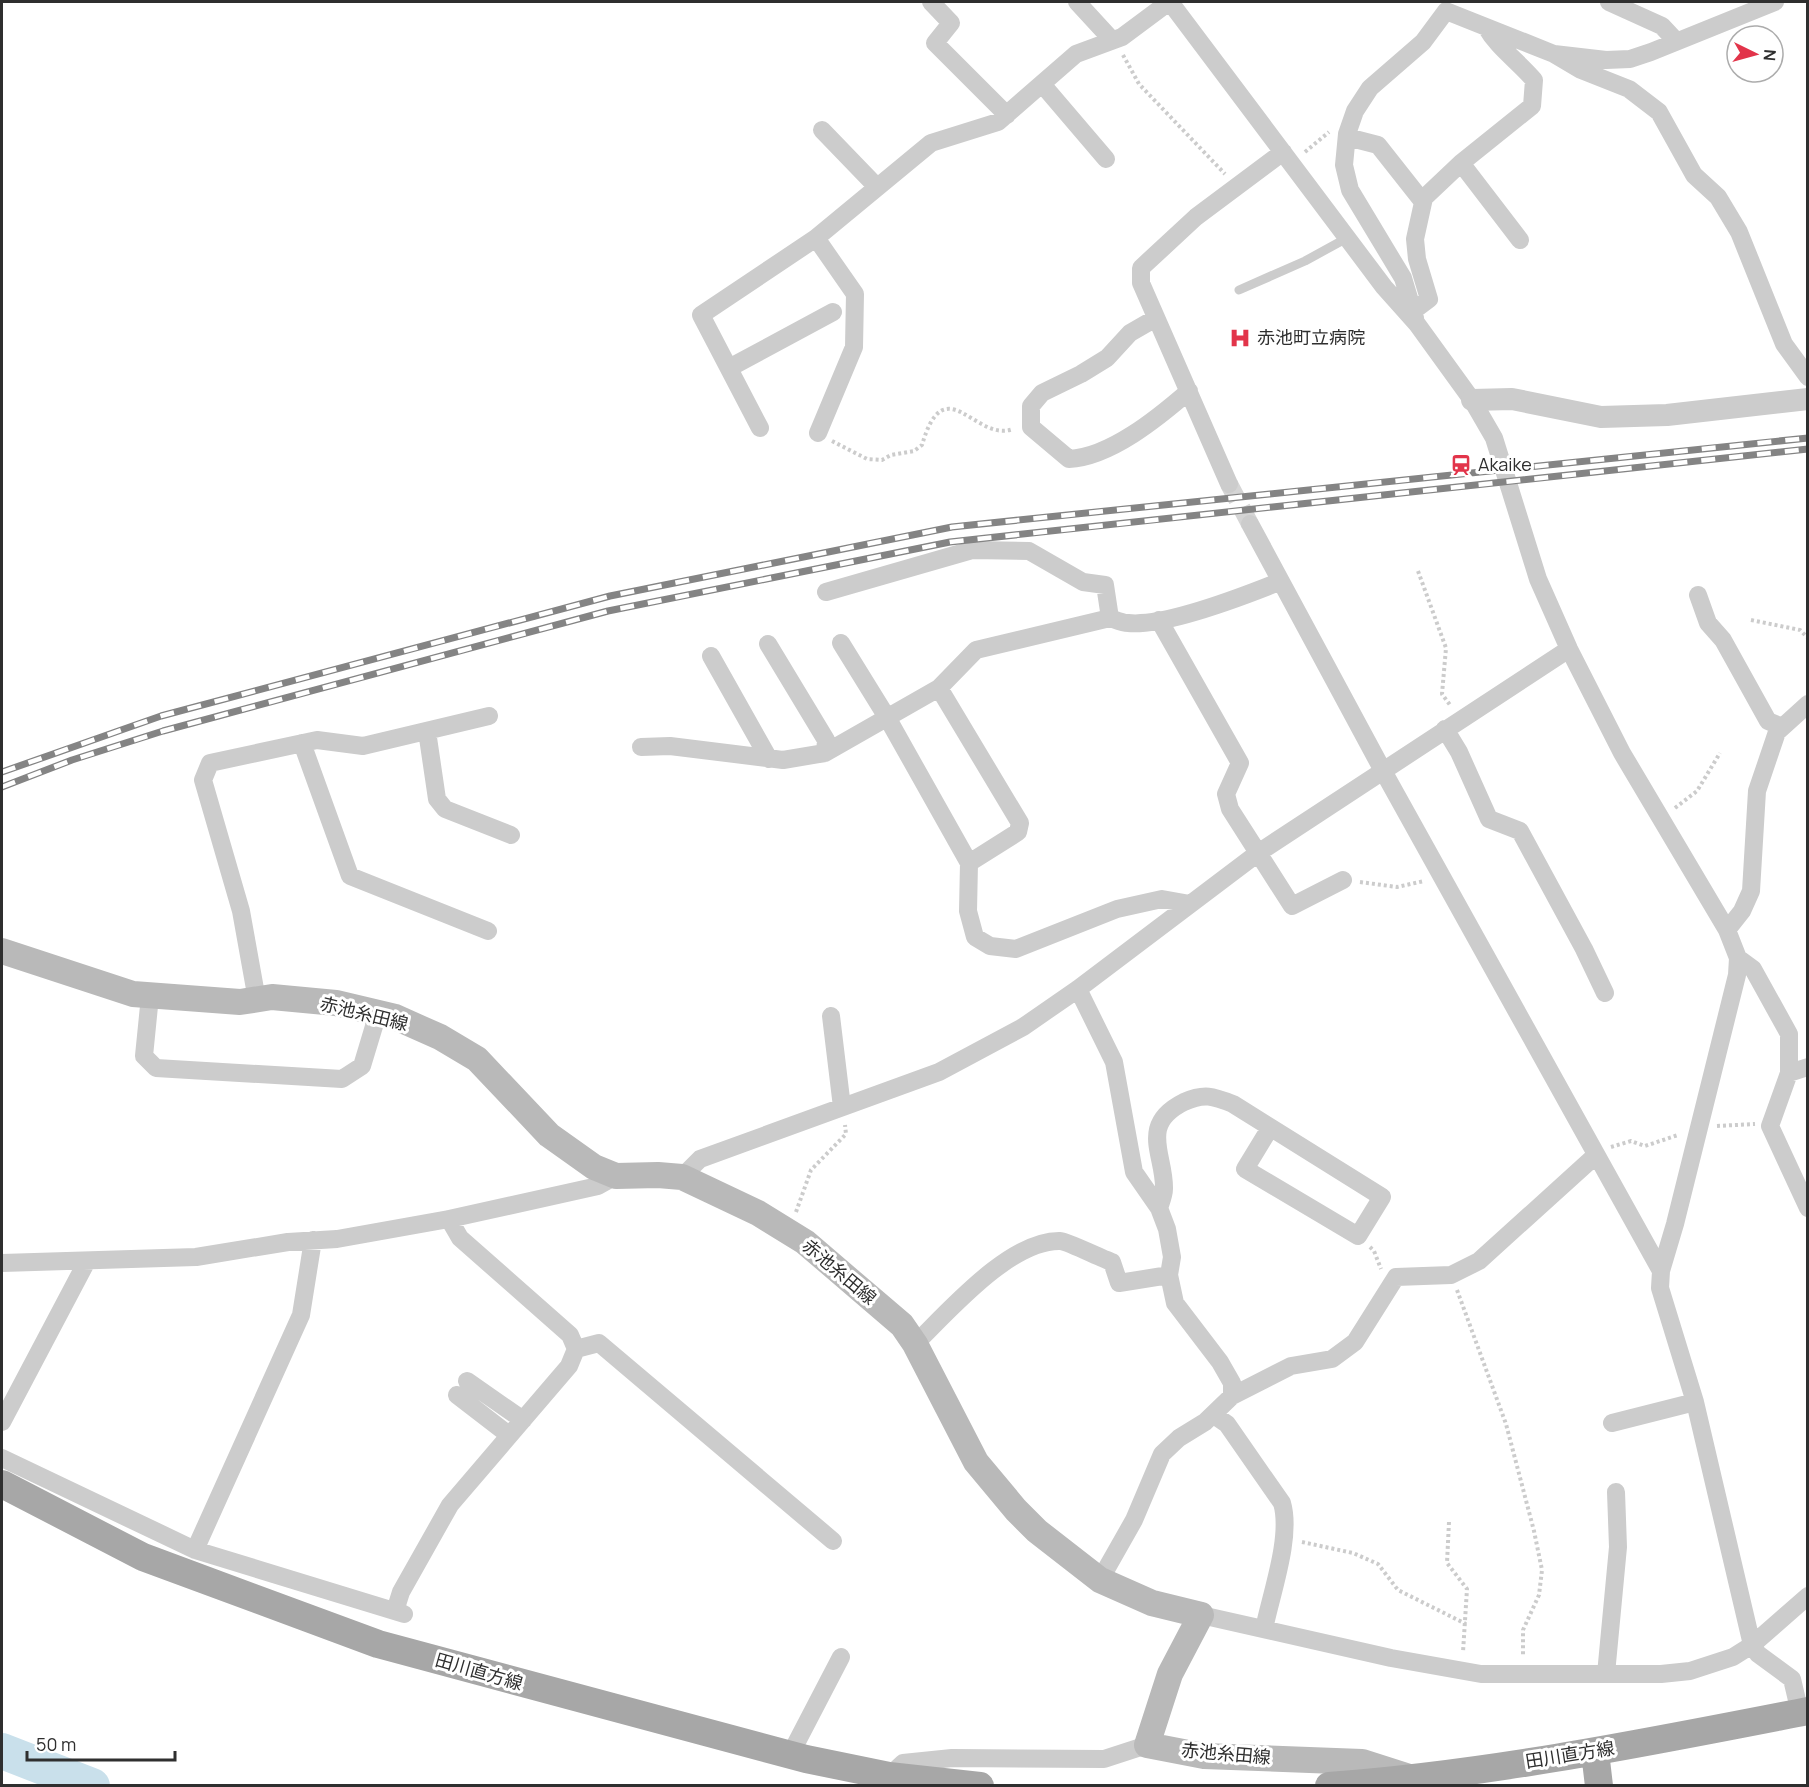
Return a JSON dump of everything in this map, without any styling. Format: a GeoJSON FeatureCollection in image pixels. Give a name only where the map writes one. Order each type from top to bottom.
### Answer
{"type":"FeatureCollection","features":[{"type":"Feature","properties":{"kind":"main road","name":"赤池糸田線"},"geometry":{"type":"LineString","coordinates":[[2,951],[133,994],[240,1002],[272,998],[336,1003],[395,1017],[440,1037],[477,1059],[549,1135],[594,1167],[616,1176],[682,1177],[758,1213],[805,1242],[902,1325],[915,1344],[976,1462],[1016,1510],[1037,1531],[1100,1580],[1152,1603],[1201,1615]]}},
{"type":"Feature","properties":{"kind":"main road","name":"田川直方線"},"geometry":{"type":"LineString","coordinates":[[2,1484],[143,1557],[378,1644],[790,1755],[889,1776],[980,1785]]}},
{"type":"Feature","properties":{"kind":"main road"},"geometry":{"type":"LineString","coordinates":[[1147,1745],[1170,1674],[1201,1615]]}},
{"type":"Feature","properties":{"kind":"main road","name":"田川直方線"},"geometry":{"type":"LineString","coordinates":[[1329,1785],[1597,1772],[1804,1712]]}},
{"type":"Feature","properties":{"kind":"main road","name":"赤池糸田線"},"geometry":{"type":"LineString","coordinates":[[1147,1745],[1204,1756],[1362,1762],[1416,1779]]}},
{"type":"Feature","properties":{"kind":"street"},"geometry":{"type":"LineString","coordinates":[[931,2],[951,23],[935,43],[1007,115]]}},
{"type":"Feature","properties":{"kind":"street"},"geometry":{"type":"LineString","coordinates":[[1077,2],[1112,40]]}},
{"type":"Feature","properties":{"kind":"street"},"geometry":{"type":"LineString","coordinates":[[760,428],[701,315],[816,238],[931,143],[998,122],[1076,54],[1122,37],[1169,2],[1347,238],[1415,318],[1472,400],[1494,438],[1538,579],[1569,649],[1622,753],[1727,930],[1738,958],[1737,975],[1661,1271],[1660,1288],[1695,1402],[1752,1645],[1758,1654],[1792,1679],[1804,1712]]}},
{"type":"Feature","properties":{"kind":"street"},"geometry":{"type":"LineString","coordinates":[[1609,2],[1662,26],[1676,41]]}},
{"type":"Feature","properties":{"kind":"street"},"geometry":{"type":"LineString","coordinates":[[1554,54],[1606,60],[1630,59],[1775,2]]}},
{"type":"Feature","properties":{"kind":"street"},"geometry":{"type":"LineString","coordinates":[[1415,318],[1403,278],[1350,190],[1340,133],[1370,88],[1423,42],[1445,7],[1486,27],[1554,54],[1581,70],[1629,89],[1659,112],[1695,175],[1718,197],[1739,232],[1784,344],[1808,377]]}},
{"type":"Feature","properties":{"kind":"street"},"geometry":{"type":"LineString","coordinates":[[1415,318],[1429,299],[1417,259],[1415,239],[1423,202],[1461,163],[1532,106],[1534,80],[1515,58],[1496,44],[1486,27]]}},
{"type":"Feature","properties":{"kind":"street"},"geometry":{"type":"LineString","coordinates":[[1042,84],[1106,159]]}},
{"type":"Feature","properties":{"kind":"street"},"geometry":{"type":"LineString","coordinates":[[822,130],[877,188]]}},
{"type":"Feature","properties":{"kind":"street"},"geometry":{"type":"LineString","coordinates":[[1340,133],[1378,145],[1423,202]]}},
{"type":"Feature","properties":{"kind":"street"},"geometry":{"type":"LineString","coordinates":[[1229,484],[1141,283],[1141,268],[1196,217],[1239,186],[1287,158]]}},
{"type":"Feature","properties":{"kind":"street"},"geometry":{"type":"LineString","coordinates":[[1461,163],[1521,240]]}},
{"type":"Feature","properties":{"kind":"street"},"geometry":{"type":"LineString","coordinates":[[816,238],[855,294],[854,347],[818,433]]}},
{"type":"Feature","properties":{"kind":"street"},"geometry":{"type":"LineString","coordinates":[[729,368],[833,312]]}},
{"type":"Feature","properties":{"kind":"street"},"geometry":{"type":"LineString","coordinates":[[1156,318],[1130,333],[1107,358],[1042,393],[1031,406],[1031,427],[1069,459],[1082,458],[1134,435],[1188,391]]}},
{"type":"Feature","properties":{"kind":"street"},"geometry":{"type":"LineString","coordinates":[[1472,400],[1512,399],[1600,417],[1667,415],[1808,399]]}},
{"type":"Feature","properties":{"kind":"street"},"geometry":{"type":"LineString","coordinates":[[1250,524],[1279,582],[1594,1156],[1661,1271]]}},
{"type":"Feature","properties":{"kind":"street"},"geometry":{"type":"LineString","coordinates":[[825,592],[972,550],[1029,551],[1083,582],[1105,585],[1110,618]]}},
{"type":"Feature","properties":{"kind":"street"},"geometry":{"type":"LineString","coordinates":[[641,747],[670,746],[783,760],[825,753],[939,688],[976,650],[1110,618],[1128,623],[1159,620],[1244,596],[1279,582]]}},
{"type":"Feature","properties":{"kind":"street"},"geometry":{"type":"LineString","coordinates":[[1698,595],[1708,623],[1723,640],[1768,721],[1782,727]]}},
{"type":"Feature","properties":{"kind":"street"},"geometry":{"type":"LineString","coordinates":[[1159,620],[1240,763],[1226,794],[1230,809],[1292,906],[1343,880]]}},
{"type":"Feature","properties":{"kind":"street"},"geometry":{"type":"LineString","coordinates":[[768,644],[826,740],[825,753]]}},
{"type":"Feature","properties":{"kind":"street"},"geometry":{"type":"LineString","coordinates":[[842,644],[888,718],[969,863],[968,911],[975,937],[990,946],[1016,949],[1117,909],[1162,899],[1190,904]]}},
{"type":"Feature","properties":{"kind":"street"},"geometry":{"type":"LineString","coordinates":[[682,1177],[699,1159],[939,1071],[1023,1027],[1078,989],[1258,853],[1569,649]]}},
{"type":"Feature","properties":{"kind":"street"},"geometry":{"type":"LineString","coordinates":[[711,656],[769,759]]}},
{"type":"Feature","properties":{"kind":"street"},"geometry":{"type":"LineString","coordinates":[[939,688],[1020,823],[1018,832],[969,863]]}},
{"type":"Feature","properties":{"kind":"street"},"geometry":{"type":"LineString","coordinates":[[1727,930],[1742,911],[1751,891],[1757,791],[1777,732],[1808,704]]}},
{"type":"Feature","properties":{"kind":"street"},"geometry":{"type":"LineString","coordinates":[[257,1000],[241,911],[203,780],[210,763],[317,740],[363,746],[489,716]]}},
{"type":"Feature","properties":{"kind":"street"},"geometry":{"type":"LineString","coordinates":[[1445,729],[1459,752],[1489,819],[1520,831],[1584,949],[1605,993]]}},
{"type":"Feature","properties":{"kind":"street"},"geometry":{"type":"LineString","coordinates":[[427,731],[437,799],[445,809],[511,835]]}},
{"type":"Feature","properties":{"kind":"street"},"geometry":{"type":"LineString","coordinates":[[302,743],[351,876],[488,931]]}},
{"type":"Feature","properties":{"kind":"street"},"geometry":{"type":"LineString","coordinates":[[1738,958],[1753,969],[1789,1034],[1789,1073],[1770,1126],[1808,1208]]}},
{"type":"Feature","properties":{"kind":"street"},"geometry":{"type":"LineString","coordinates":[[1078,989],[1114,1062],[1134,1172],[1159,1208],[1167,1228],[1172,1257],[1169,1275],[1175,1303],[1220,1362],[1232,1383],[1232,1396]]}},
{"type":"Feature","properties":{"kind":"street"},"geometry":{"type":"LineString","coordinates":[[150,996],[144,1056],[156,1068],[342,1079],[362,1066],[378,1013]]}},
{"type":"Feature","properties":{"kind":"street"},"geometry":{"type":"LineString","coordinates":[[831,1016],[842,1107]]}},
{"type":"Feature","properties":{"kind":"street"},"geometry":{"type":"LineString","coordinates":[[1789,1073],[1808,1067]]}},
{"type":"Feature","properties":{"kind":"street"},"geometry":{"type":"LineString","coordinates":[[1159,1208],[1164,1189],[1156,1152],[1159,1128],[1169,1110],[1198,1096],[1210,1095],[1233,1104],[1382,1197],[1358,1236],[1245,1169],[1270,1128]]}},
{"type":"Feature","properties":{"kind":"street"},"geometry":{"type":"LineString","coordinates":[[1100,1580],[1134,1521],[1162,1454],[1179,1438],[1214,1415],[1232,1396],[1291,1366],[1332,1359],[1355,1342],[1396,1277],[1451,1275],[1479,1261],[1594,1156]]}},
{"type":"Feature","properties":{"kind":"street"},"geometry":{"type":"LineString","coordinates":[[2,1263],[196,1257],[313,1240],[337,1239],[448,1219],[598,1186],[616,1176]]}},
{"type":"Feature","properties":{"kind":"street"},"geometry":{"type":"LineString","coordinates":[[2,1458],[195,1550],[400,1612],[400,1592],[450,1505],[569,1366],[576,1349],[570,1335],[460,1238],[448,1219]]}},
{"type":"Feature","properties":{"kind":"street"},"geometry":{"type":"LineString","coordinates":[[195,1550],[301,1315],[313,1240]]}},
{"type":"Feature","properties":{"kind":"street"},"geometry":{"type":"LineString","coordinates":[[915,1344],[987,1273],[1034,1247],[1062,1241],[1112,1262],[1119,1283],[1169,1275]]}},
{"type":"Feature","properties":{"kind":"street"},"geometry":{"type":"LineString","coordinates":[[2,1422],[87,1261]]}},
{"type":"Feature","properties":{"kind":"street"},"geometry":{"type":"LineString","coordinates":[[576,1349],[599,1343],[833,1541]]}},
{"type":"Feature","properties":{"kind":"street"},"geometry":{"type":"LineString","coordinates":[[509,1435],[462,1388],[523,1420]]}},
{"type":"Feature","properties":{"kind":"street"},"geometry":{"type":"LineString","coordinates":[[1612,1423],[1695,1402]]}},
{"type":"Feature","properties":{"kind":"street"},"geometry":{"type":"LineString","coordinates":[[1214,1415],[1227,1424],[1282,1503],[1285,1514],[1283,1539],[1264,1629]]}},
{"type":"Feature","properties":{"kind":"street"},"geometry":{"type":"LineString","coordinates":[[1606,1674],[1618,1547],[1616,1492]]}},
{"type":"Feature","properties":{"kind":"street"},"geometry":{"type":"LineString","coordinates":[[1201,1615],[1391,1658],[1481,1674],[1606,1674],[1690,1671],[1733,1657],[1752,1645],[1808,1596]]}},
{"type":"Feature","properties":{"kind":"street"},"geometry":{"type":"LineString","coordinates":[[790,1755],[841,1657]]}},
{"type":"Feature","properties":{"kind":"street"},"geometry":{"type":"LineString","coordinates":[[889,1776],[903,1763],[952,1758],[1104,1759],[1147,1745]]}},
{"type":"Feature","properties":{"kind":"lane"},"geometry":{"type":"LineString","coordinates":[[1239,290],[1305,261],[1347,238]]}},
{"type":"Feature","properties":{"kind":"path"},"geometry":{"type":"LineString","coordinates":[[1112,40],[1126,59],[1139,84],[1239,186]]}},
{"type":"Feature","properties":{"kind":"path"},"geometry":{"type":"LineString","coordinates":[[1287,158],[1340,133]]}},
{"type":"Feature","properties":{"kind":"path"},"geometry":{"type":"LineString","coordinates":[[818,433],[867,459],[882,460],[891,455],[914,451],[922,445],[929,422],[945,409],[955,408],[990,429],[1005,432],[1030,423]]}},
{"type":"Feature","properties":{"kind":"path"},"geometry":{"type":"LineString","coordinates":[[1418,571],[1446,648],[1442,693],[1452,708]]}},
{"type":"Feature","properties":{"kind":"path"},"geometry":{"type":"LineString","coordinates":[[1751,620],[1800,630],[1808,638]]}},
{"type":"Feature","properties":{"kind":"path"},"geometry":{"type":"LineString","coordinates":[[1673,810],[1697,791],[1720,753]]}},
{"type":"Feature","properties":{"kind":"path"},"geometry":{"type":"LineString","coordinates":[[1343,880],[1397,887],[1443,879]]}},
{"type":"Feature","properties":{"kind":"path"},"geometry":{"type":"LineString","coordinates":[[788,1232],[811,1170],[846,1134],[842,1107]]}},
{"type":"Feature","properties":{"kind":"path"},"geometry":{"type":"LineString","coordinates":[[1594,1156],[1612,1147],[1631,1142],[1645,1146],[1699,1128],[1753,1124],[1770,1126]]}},
{"type":"Feature","properties":{"kind":"path"},"geometry":{"type":"LineString","coordinates":[[1358,1236],[1374,1251],[1381,1267],[1384,1293]]}},
{"type":"Feature","properties":{"kind":"path"},"geometry":{"type":"LineString","coordinates":[[1451,1275],[1506,1424],[1542,1570],[1539,1595],[1523,1630],[1522,1674]]}},
{"type":"Feature","properties":{"kind":"path"},"geometry":{"type":"LineString","coordinates":[[1449,1522],[1447,1563],[1467,1589],[1462,1670]]}},
{"type":"Feature","properties":{"kind":"path"},"geometry":{"type":"LineString","coordinates":[[1283,1539],[1353,1553],[1378,1564],[1398,1590],[1466,1624]]}},
{"type":"Feature","properties":{"kind":"waterway"},"geometry":{"type":"LineString","coordinates":[[2,1751],[92,1786]]}},
{"type":"Feature","properties":{"kind":"tunnel"},"geometry":{"type":"LineString","coordinates":[[1229,484],[1250,524]]}},
{"type":"Feature","properties":{"kind":"railway"},"geometry":{"type":"LineString","coordinates":[[2,772],[161,716],[610,596],[952,527],[1808,438]]}},
{"type":"Feature","properties":{"kind":"railway"},"geometry":{"type":"LineString","coordinates":[[2,787],[72,760],[163,731],[608,611],[950,542],[1808,449]]}},
{"type":"Feature","properties":{"kind":"place","name":"赤池町立病院"},"geometry":{"type":"Point","coordinates":[1240,338]}},
{"type":"Feature","properties":{"kind":"place","name":"Akaike"},"geometry":{"type":"Point","coordinates":[1461,465]}}]}
